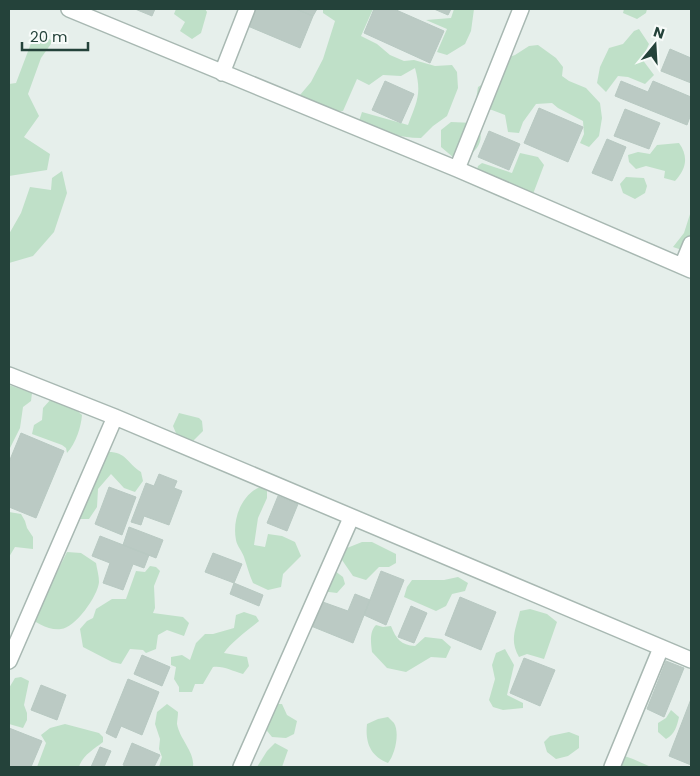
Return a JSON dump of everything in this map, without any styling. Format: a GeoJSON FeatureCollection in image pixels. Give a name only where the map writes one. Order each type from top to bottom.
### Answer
{"type":"FeatureCollection","features":[{"type":"Feature","properties":{"kind":"street"},"geometry":{"type":"LineString","coordinates":[[69,9],[457,169],[687,268],[691,244]]}},
{"type":"Feature","properties":{"kind":"street"},"geometry":{"type":"LineString","coordinates":[[222,73],[247,9]]}},
{"type":"Feature","properties":{"kind":"street"},"geometry":{"type":"LineString","coordinates":[[457,169],[521,9]]}},
{"type":"Feature","properties":{"kind":"street"},"geometry":{"type":"LineString","coordinates":[[9,375],[115,417],[691,660]]}},
{"type":"Feature","properties":{"kind":"street"},"geometry":{"type":"LineString","coordinates":[[9,661],[115,417]]}},
{"type":"Feature","properties":{"kind":"street"},"geometry":{"type":"LineString","coordinates":[[241,767],[351,518]]}},
{"type":"Feature","properties":{"kind":"street"},"geometry":{"type":"LineString","coordinates":[[612,767],[661,648]]}},
{"type":"Feature","properties":{"kind":"green space"},"geometry":{"type":"Polygon","coordinates":[[[176,9],[205,9],[207,12],[201,33],[192,39],[180,31],[185,22],[174,14],[176,9]]]}},
{"type":"Feature","properties":{"kind":"green space"},"geometry":{"type":"Polygon","coordinates":[[[323,9],[373,9],[361,36],[377,44],[390,55],[404,61],[414,60],[435,66],[452,65],[457,72],[458,88],[447,116],[421,138],[389,133],[359,121],[362,112],[408,125],[418,97],[415,68],[401,76],[383,75],[369,85],[357,79],[343,111],[299,110],[300,95],[311,82],[323,59],[335,21],[323,13],[323,9]]]}},
{"type":"Feature","properties":{"kind":"green space"},"geometry":{"type":"Polygon","coordinates":[[[454,9],[474,9],[471,31],[465,44],[447,55],[437,52],[447,29],[426,20],[451,18],[454,9]]]}},
{"type":"Feature","properties":{"kind":"green space"},"geometry":{"type":"Polygon","coordinates":[[[624,9],[647,9],[646,13],[637,19],[623,13],[624,9]]]}},
{"type":"Feature","properties":{"kind":"green space"},"geometry":{"type":"Polygon","coordinates":[[[639,29],[649,44],[642,59],[654,75],[645,84],[628,77],[618,76],[606,92],[597,83],[600,67],[609,48],[623,44],[634,31],[639,29]]]}},
{"type":"Feature","properties":{"kind":"green space"},"geometry":{"type":"Polygon","coordinates":[[[41,35],[53,41],[41,58],[28,94],[39,116],[24,137],[50,154],[47,170],[9,176],[9,84],[16,83],[33,38],[41,35]]]}},
{"type":"Feature","properties":{"kind":"green space"},"geometry":{"type":"Polygon","coordinates":[[[538,45],[556,58],[563,67],[562,76],[586,88],[600,103],[602,118],[599,136],[589,147],[580,143],[584,134],[583,121],[552,103],[536,104],[523,122],[519,133],[508,132],[505,115],[475,106],[478,87],[491,79],[496,62],[515,55],[529,46],[538,45]]]}},
{"type":"Feature","properties":{"kind":"green space"},"geometry":{"type":"Polygon","coordinates":[[[451,122],[474,123],[478,127],[481,136],[478,146],[466,157],[454,158],[441,147],[441,130],[451,122]]]}},
{"type":"Feature","properties":{"kind":"green space"},"geometry":{"type":"Polygon","coordinates":[[[679,143],[684,153],[685,163],[682,172],[675,181],[664,178],[665,171],[646,166],[636,169],[629,162],[628,155],[638,152],[650,154],[657,145],[679,143]]]}},
{"type":"Feature","properties":{"kind":"green space"},"geometry":{"type":"Polygon","coordinates":[[[520,153],[538,157],[544,165],[533,194],[474,179],[478,166],[482,163],[512,173],[520,153]]]}},
{"type":"Feature","properties":{"kind":"green space"},"geometry":{"type":"Polygon","coordinates":[[[62,171],[67,193],[54,232],[33,256],[9,263],[9,234],[21,213],[30,187],[51,190],[52,178],[62,171]]]}},
{"type":"Feature","properties":{"kind":"green space"},"geometry":{"type":"Polygon","coordinates":[[[626,177],[644,178],[647,186],[645,193],[635,199],[623,193],[620,184],[626,177]]]}},
{"type":"Feature","properties":{"kind":"green space"},"geometry":{"type":"Polygon","coordinates":[[[691,211],[691,250],[688,252],[673,247],[684,233],[691,211]]]}},
{"type":"Feature","properties":{"kind":"green space"},"geometry":{"type":"Polygon","coordinates":[[[9,385],[32,393],[31,401],[23,407],[20,428],[9,450],[9,385]]]}},
{"type":"Feature","properties":{"kind":"green space"},"geometry":{"type":"Polygon","coordinates":[[[51,399],[74,408],[82,415],[78,435],[67,453],[66,448],[62,445],[32,434],[34,425],[42,420],[43,408],[51,399]]]}},
{"type":"Feature","properties":{"kind":"green space"},"geometry":{"type":"Polygon","coordinates":[[[179,413],[199,418],[202,421],[203,431],[193,441],[178,438],[173,426],[179,413]]]}},
{"type":"Feature","properties":{"kind":"green space"},"geometry":{"type":"Polygon","coordinates":[[[106,452],[122,455],[141,472],[143,481],[135,492],[124,488],[111,474],[98,489],[97,507],[89,519],[77,519],[106,452]]]}},
{"type":"Feature","properties":{"kind":"green space"},"geometry":{"type":"Polygon","coordinates":[[[260,487],[267,491],[267,498],[258,518],[254,545],[265,547],[268,534],[282,536],[295,542],[301,556],[283,574],[281,587],[268,590],[253,583],[235,532],[239,509],[248,496],[260,487]]]}},
{"type":"Feature","properties":{"kind":"green space"},"geometry":{"type":"Polygon","coordinates":[[[9,512],[21,514],[33,537],[33,549],[15,547],[9,557],[9,512]]]}},
{"type":"Feature","properties":{"kind":"green space"},"geometry":{"type":"Polygon","coordinates":[[[362,542],[372,542],[396,554],[396,563],[389,567],[379,567],[366,580],[353,576],[342,560],[347,548],[362,542]]]}},
{"type":"Feature","properties":{"kind":"green space"},"geometry":{"type":"Polygon","coordinates":[[[67,552],[81,553],[96,563],[98,588],[85,610],[73,623],[61,629],[52,629],[25,615],[29,593],[44,585],[57,572],[67,552]]]}},
{"type":"Feature","properties":{"kind":"green space"},"geometry":{"type":"Polygon","coordinates":[[[150,566],[156,567],[160,571],[154,586],[155,608],[153,613],[183,617],[189,623],[184,636],[167,630],[158,635],[156,649],[146,653],[143,650],[130,649],[121,664],[112,662],[83,647],[80,629],[87,621],[93,618],[96,609],[112,599],[126,599],[136,571],[145,572],[150,566]]]}},
{"type":"Feature","properties":{"kind":"green space"},"geometry":{"type":"Polygon","coordinates":[[[335,571],[343,577],[345,584],[337,593],[321,591],[335,571]]]}},
{"type":"Feature","properties":{"kind":"green space"},"geometry":{"type":"Polygon","coordinates":[[[458,577],[468,583],[465,591],[452,594],[446,606],[436,611],[404,597],[407,587],[412,580],[444,580],[458,577]]]}},
{"type":"Feature","properties":{"kind":"green space"},"geometry":{"type":"Polygon","coordinates":[[[530,609],[547,614],[557,622],[544,659],[527,654],[519,657],[514,645],[514,634],[520,611],[530,609]]]}},
{"type":"Feature","properties":{"kind":"green space"},"geometry":{"type":"Polygon","coordinates":[[[244,612],[256,616],[259,621],[224,653],[247,657],[249,666],[243,674],[225,668],[213,667],[203,684],[195,684],[192,692],[179,692],[179,687],[174,679],[176,667],[171,665],[171,657],[182,655],[190,660],[196,643],[205,634],[213,634],[234,628],[236,615],[244,612]]]}},
{"type":"Feature","properties":{"kind":"green space"},"geometry":{"type":"Polygon","coordinates":[[[376,625],[383,627],[391,626],[397,638],[406,644],[415,646],[425,637],[442,639],[451,647],[446,658],[431,657],[406,672],[387,668],[372,652],[371,634],[376,625]]]}},
{"type":"Feature","properties":{"kind":"green space"},"geometry":{"type":"Polygon","coordinates":[[[505,649],[514,665],[507,695],[523,703],[523,708],[503,710],[493,707],[489,700],[495,679],[492,665],[496,653],[505,649]]]}},
{"type":"Feature","properties":{"kind":"green space"},"geometry":{"type":"Polygon","coordinates":[[[21,677],[29,681],[24,705],[27,720],[23,728],[9,724],[9,688],[15,678],[21,677]]]}},
{"type":"Feature","properties":{"kind":"green space"},"geometry":{"type":"Polygon","coordinates":[[[167,704],[178,712],[177,724],[192,756],[193,767],[159,767],[162,757],[159,749],[160,739],[155,724],[157,712],[167,704]]]}},
{"type":"Feature","properties":{"kind":"green space"},"geometry":{"type":"Polygon","coordinates":[[[274,704],[282,704],[287,715],[297,721],[294,734],[286,738],[272,737],[263,726],[274,704]]]}},
{"type":"Feature","properties":{"kind":"green space"},"geometry":{"type":"Polygon","coordinates":[[[671,710],[679,717],[674,732],[666,739],[658,732],[658,723],[666,718],[671,710]]]}},
{"type":"Feature","properties":{"kind":"green space"},"geometry":{"type":"Polygon","coordinates":[[[388,717],[396,727],[397,738],[395,749],[388,763],[377,756],[370,748],[367,737],[367,724],[388,717]]]}},
{"type":"Feature","properties":{"kind":"green space"},"geometry":{"type":"Polygon","coordinates":[[[65,724],[99,733],[103,737],[103,742],[86,756],[79,767],[37,767],[46,743],[41,735],[50,728],[65,724]]]}},
{"type":"Feature","properties":{"kind":"green space"},"geometry":{"type":"Polygon","coordinates":[[[569,732],[579,736],[579,748],[568,756],[556,759],[547,752],[544,742],[550,736],[569,732]]]}},
{"type":"Feature","properties":{"kind":"green space"},"geometry":{"type":"Polygon","coordinates":[[[275,743],[288,750],[282,767],[257,767],[267,751],[275,743]]]}},
{"type":"Feature","properties":{"kind":"green space"},"geometry":{"type":"Polygon","coordinates":[[[613,752],[633,759],[651,767],[603,767],[613,752]]]}},
{"type":"Feature","properties":{"kind":"building"},"geometry":{"type":"Polygon","coordinates":[[[135,9],[155,9],[152,16],[135,9]]]}},
{"type":"Feature","properties":{"kind":"building"},"geometry":{"type":"Polygon","coordinates":[[[249,9],[296,9],[313,16],[300,48],[243,24],[249,9]]]}},
{"type":"Feature","properties":{"kind":"building"},"geometry":{"type":"Polygon","coordinates":[[[296,9],[317,9],[313,16],[296,9]]]}},
{"type":"Feature","properties":{"kind":"building"},"geometry":{"type":"Polygon","coordinates":[[[374,9],[394,9],[444,31],[430,63],[364,33],[374,9]]]}},
{"type":"Feature","properties":{"kind":"building"},"geometry":{"type":"Polygon","coordinates":[[[434,9],[451,9],[448,15],[434,9]]]}},
{"type":"Feature","properties":{"kind":"building"},"geometry":{"type":"Polygon","coordinates":[[[670,49],[691,58],[691,83],[661,71],[670,49]]]}},
{"type":"Feature","properties":{"kind":"building"},"geometry":{"type":"Polygon","coordinates":[[[385,81],[414,94],[401,123],[372,110],[385,81]]]}},
{"type":"Feature","properties":{"kind":"building"},"geometry":{"type":"Polygon","coordinates":[[[621,81],[648,92],[653,81],[691,97],[691,114],[687,125],[615,96],[621,81]]]}},
{"type":"Feature","properties":{"kind":"building"},"geometry":{"type":"Polygon","coordinates":[[[539,108],[583,127],[568,162],[524,143],[539,108]]]}},
{"type":"Feature","properties":{"kind":"building"},"geometry":{"type":"Polygon","coordinates":[[[625,109],[660,123],[649,149],[614,136],[625,109]]]}},
{"type":"Feature","properties":{"kind":"building"},"geometry":{"type":"Polygon","coordinates":[[[489,131],[520,144],[509,170],[478,157],[489,131]]]}},
{"type":"Feature","properties":{"kind":"building"},"geometry":{"type":"Polygon","coordinates":[[[607,139],[626,147],[612,181],[592,173],[607,139]]]}},
{"type":"Feature","properties":{"kind":"building"},"geometry":{"type":"Polygon","coordinates":[[[21,433],[64,451],[36,518],[9,507],[9,462],[21,433]]]}},
{"type":"Feature","properties":{"kind":"building"},"geometry":{"type":"Polygon","coordinates":[[[159,474],[177,481],[174,488],[182,491],[169,525],[144,516],[141,525],[131,522],[146,483],[154,486],[159,474]]]}},
{"type":"Feature","properties":{"kind":"building"},"geometry":{"type":"Polygon","coordinates":[[[109,487],[136,497],[122,535],[95,524],[109,487]]]}},
{"type":"Feature","properties":{"kind":"building"},"geometry":{"type":"Polygon","coordinates":[[[278,496],[298,504],[287,531],[267,523],[278,496]]]}},
{"type":"Feature","properties":{"kind":"building"},"geometry":{"type":"Polygon","coordinates":[[[129,527],[163,540],[156,558],[123,545],[129,527]]]}},
{"type":"Feature","properties":{"kind":"building"},"geometry":{"type":"Polygon","coordinates":[[[100,536],[149,555],[144,568],[133,564],[123,590],[103,583],[110,563],[92,556],[100,536]]]}},
{"type":"Feature","properties":{"kind":"building"},"geometry":{"type":"Polygon","coordinates":[[[213,553],[242,564],[234,583],[205,572],[213,553]]]}},
{"type":"Feature","properties":{"kind":"building"},"geometry":{"type":"Polygon","coordinates":[[[381,571],[404,580],[386,625],[364,615],[381,571]]]}},
{"type":"Feature","properties":{"kind":"building"},"geometry":{"type":"Polygon","coordinates":[[[234,583],[263,595],[259,606],[230,594],[234,583]]]}},
{"type":"Feature","properties":{"kind":"building"},"geometry":{"type":"Polygon","coordinates":[[[355,594],[370,600],[353,643],[311,626],[320,601],[348,611],[355,594]]]}},
{"type":"Feature","properties":{"kind":"building"},"geometry":{"type":"Polygon","coordinates":[[[460,597],[496,612],[481,650],[445,635],[460,597]]]}},
{"type":"Feature","properties":{"kind":"building"},"geometry":{"type":"Polygon","coordinates":[[[411,606],[427,613],[414,643],[398,637],[411,606]]]}},
{"type":"Feature","properties":{"kind":"building"},"geometry":{"type":"Polygon","coordinates":[[[142,655],[170,667],[162,686],[134,674],[142,655]]]}},
{"type":"Feature","properties":{"kind":"building"},"geometry":{"type":"Polygon","coordinates":[[[524,658],[555,670],[540,706],[510,693],[524,658]]]}},
{"type":"Feature","properties":{"kind":"building"},"geometry":{"type":"Polygon","coordinates":[[[666,661],[684,668],[664,717],[647,709],[666,661]]]}},
{"type":"Feature","properties":{"kind":"building"},"geometry":{"type":"Polygon","coordinates":[[[128,679],[159,692],[142,735],[121,726],[116,738],[106,733],[128,679]]]}},
{"type":"Feature","properties":{"kind":"building"},"geometry":{"type":"Polygon","coordinates":[[[41,685],[66,695],[57,720],[31,710],[41,685]]]}},
{"type":"Feature","properties":{"kind":"building"},"geometry":{"type":"Polygon","coordinates":[[[691,699],[691,765],[669,756],[691,699]]]}},
{"type":"Feature","properties":{"kind":"building"},"geometry":{"type":"Polygon","coordinates":[[[9,728],[42,741],[31,767],[9,766],[9,728]]]}},
{"type":"Feature","properties":{"kind":"building"},"geometry":{"type":"Polygon","coordinates":[[[132,743],[160,755],[154,767],[129,767],[123,765],[132,743]]]}},
{"type":"Feature","properties":{"kind":"building"},"geometry":{"type":"Polygon","coordinates":[[[100,747],[111,751],[104,767],[91,767],[100,747]]]}}]}
